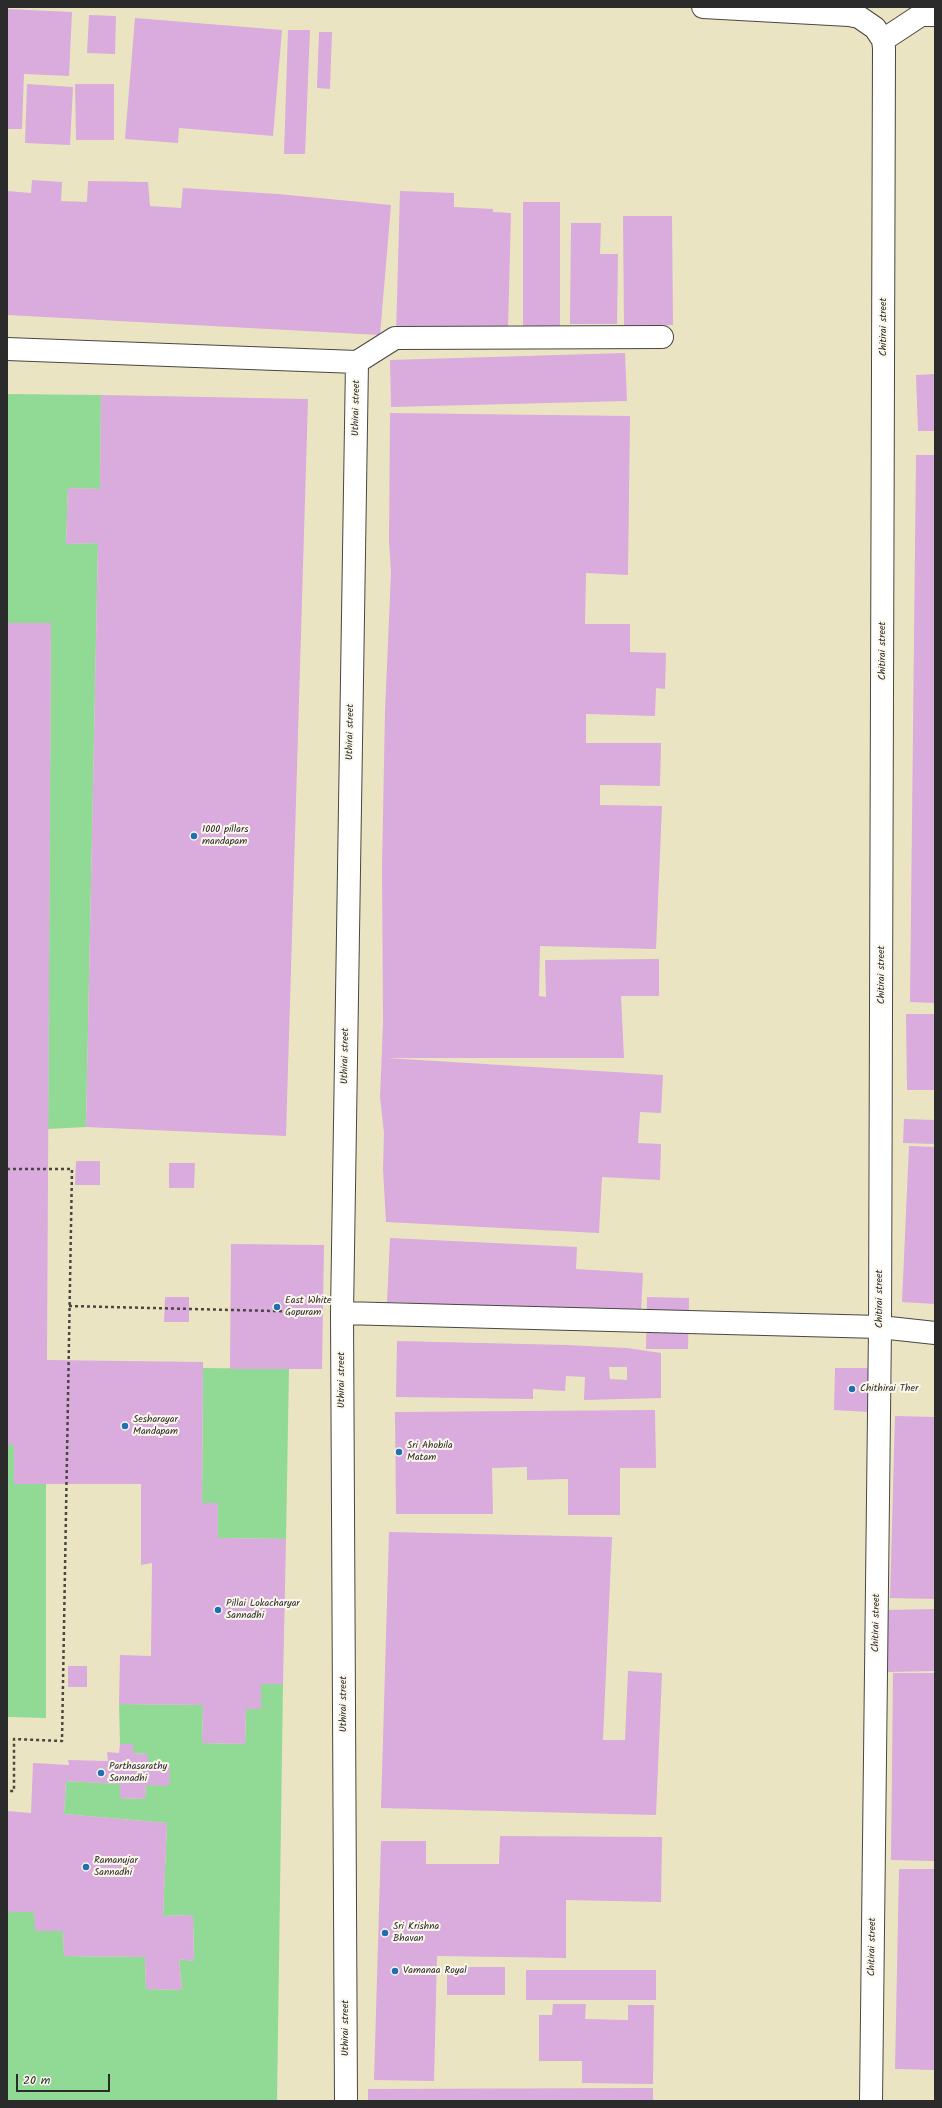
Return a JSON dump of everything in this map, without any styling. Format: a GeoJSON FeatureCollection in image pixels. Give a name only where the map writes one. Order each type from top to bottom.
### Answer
{"type":"FeatureCollection","features":[{"type":"Feature","properties":{"kind":"street"},"geometry":{"type":"LineString","coordinates":[[703,7],[849,15],[859,17],[871,24],[883,40],[921,15],[935,15]]}},
{"type":"Feature","properties":{"kind":"street","name":"Chitirai street"},"geometry":{"type":"LineString","coordinates":[[871,2101],[880,1327],[885,73],[883,40]]}},
{"type":"Feature","properties":{"kind":"street"},"geometry":{"type":"LineString","coordinates":[[7,348],[357,362],[395,338],[662,337]]}},
{"type":"Feature","properties":{"kind":"street","name":"Uthirai street"},"geometry":{"type":"LineString","coordinates":[[346,2101],[342,1313],[357,362]]}},
{"type":"Feature","properties":{"kind":"street"},"geometry":{"type":"LineString","coordinates":[[342,1313],[880,1327],[935,1334]]}},
{"type":"Feature","properties":{"kind":"path"},"geometry":{"type":"LineString","coordinates":[[7,1169],[72,1169],[62,1741],[14,1739],[14,1792],[7,1791]]}},
{"type":"Feature","properties":{"kind":"path"},"geometry":{"type":"LineString","coordinates":[[69,1306],[342,1313]]}},
{"type":"Feature","properties":{"kind":"green space"},"geometry":{"type":"Polygon","coordinates":[[[7,394],[101,395],[100,489],[68,488],[66,544],[98,543],[86,1127],[48,1129],[51,623],[7,623],[7,394]]]}},
{"type":"Feature","properties":{"kind":"green space"},"geometry":{"type":"Polygon","coordinates":[[[203,1368],[289,1369],[286,1539],[218,1538],[218,1503],[202,1503],[203,1368]]]}},
{"type":"Feature","properties":{"kind":"green space"},"geometry":{"type":"Polygon","coordinates":[[[7,1445],[14,1445],[14,1484],[46,1483],[46,1718],[7,1717],[7,1445]]]}},
{"type":"Feature","properties":{"kind":"green space"},"geometry":{"type":"Polygon","coordinates":[[[261,1684],[283,1684],[277,2101],[7,2101],[7,1912],[34,1912],[36,1931],[63,1931],[64,1956],[145,1957],[146,1989],[182,1990],[179,1959],[194,1961],[193,1915],[163,1916],[167,1823],[64,1814],[66,1781],[120,1784],[120,1798],[145,1799],[146,1785],[170,1766],[148,1765],[148,1754],[133,1753],[133,1744],[120,1744],[119,1704],[203,1705],[202,1743],[245,1744],[246,1709],[261,1709],[261,1684]]]}},
{"type":"Feature","properties":{"kind":"building"},"geometry":{"type":"Polygon","coordinates":[[[7,9],[72,12],[69,76],[24,74],[22,129],[7,129],[7,9]]]}},
{"type":"Feature","properties":{"kind":"building"},"geometry":{"type":"Polygon","coordinates":[[[89,15],[116,16],[115,54],[87,53],[89,15]]]}},
{"type":"Feature","properties":{"kind":"building"},"geometry":{"type":"Polygon","coordinates":[[[135,18],[282,30],[273,136],[179,128],[178,143],[125,139],[135,18]]]}},
{"type":"Feature","properties":{"kind":"building"},"geometry":{"type":"Polygon","coordinates":[[[288,30],[310,30],[305,154],[284,154],[288,30]]]}},
{"type":"Feature","properties":{"kind":"building"},"geometry":{"type":"Polygon","coordinates":[[[319,32],[332,32],[330,89],[317,88],[319,32]]]}},
{"type":"Feature","properties":{"kind":"building"},"geometry":{"type":"Polygon","coordinates":[[[27,84],[73,87],[70,145],[25,143],[27,84]]]}},
{"type":"Feature","properties":{"kind":"building"},"geometry":{"type":"Polygon","coordinates":[[[75,84],[114,84],[114,140],[76,140],[75,84]]]}},
{"type":"Feature","properties":{"kind":"building"},"geometry":{"type":"Polygon","coordinates":[[[32,180],[62,182],[61,201],[87,202],[88,181],[148,182],[150,206],[181,208],[183,188],[278,194],[391,205],[380,335],[7,315],[7,191],[31,193],[32,180]]]}},
{"type":"Feature","properties":{"kind":"building"},"geometry":{"type":"Polygon","coordinates":[[[400,191],[454,193],[454,207],[493,209],[493,212],[511,213],[508,328],[396,334],[400,191]]]}},
{"type":"Feature","properties":{"kind":"building"},"geometry":{"type":"Polygon","coordinates":[[[523,202],[560,202],[560,329],[523,329],[523,202]]]}},
{"type":"Feature","properties":{"kind":"building"},"geometry":{"type":"Polygon","coordinates":[[[623,216],[672,216],[673,325],[624,326],[623,216]]]}},
{"type":"Feature","properties":{"kind":"building"},"geometry":{"type":"Polygon","coordinates":[[[571,223],[601,223],[600,254],[618,254],[617,324],[570,324],[571,223]]]}},
{"type":"Feature","properties":{"kind":"building"},"geometry":{"type":"Polygon","coordinates":[[[625,353],[627,401],[391,407],[390,360],[625,353]]]}},
{"type":"Feature","properties":{"kind":"building"},"geometry":{"type":"Polygon","coordinates":[[[935,374],[935,431],[918,431],[916,375],[935,374]]]}},
{"type":"Feature","properties":{"kind":"building","name":"1000 pillars mandapam"},"geometry":{"type":"Polygon","coordinates":[[[101,395],[308,399],[286,1136],[86,1127],[98,543],[66,544],[68,488],[100,489],[101,395]]]}},
{"type":"Feature","properties":{"kind":"building"},"geometry":{"type":"Polygon","coordinates":[[[390,413],[630,416],[628,575],[586,573],[585,624],[630,624],[630,652],[666,653],[665,689],[656,688],[655,716],[586,714],[586,743],[661,743],[660,786],[600,785],[600,805],[662,806],[656,949],[540,946],[539,996],[546,997],[545,960],[659,959],[659,996],[621,996],[624,1058],[387,1058],[663,1075],[661,1113],[640,1112],[638,1143],[661,1144],[660,1180],[602,1177],[599,1233],[386,1222],[383,1169],[384,1133],[380,1097],[383,1024],[382,867],[385,711],[391,572],[389,542],[390,413]]]}},
{"type":"Feature","properties":{"kind":"building"},"geometry":{"type":"Polygon","coordinates":[[[916,455],[935,455],[935,1003],[910,1002],[916,455]]]}},
{"type":"Feature","properties":{"kind":"building"},"geometry":{"type":"Polygon","coordinates":[[[7,623],[51,623],[47,1360],[203,1362],[202,1503],[218,1503],[218,1538],[286,1539],[283,1684],[261,1684],[261,1709],[246,1709],[245,1744],[202,1743],[203,1705],[119,1704],[120,1655],[151,1656],[152,1563],[141,1565],[141,1484],[14,1484],[14,1445],[7,1445],[7,623]]]}},
{"type":"Feature","properties":{"kind":"building"},"geometry":{"type":"Polygon","coordinates":[[[906,1014],[935,1014],[935,1090],[907,1090],[906,1014]]]}},
{"type":"Feature","properties":{"kind":"building"},"geometry":{"type":"Polygon","coordinates":[[[904,1119],[935,1120],[935,1144],[903,1143],[904,1119]]]}},
{"type":"Feature","properties":{"kind":"building"},"geometry":{"type":"Polygon","coordinates":[[[909,1146],[935,1147],[935,1304],[902,1302],[909,1146]]]}},
{"type":"Feature","properties":{"kind":"building"},"geometry":{"type":"Polygon","coordinates":[[[76,1161],[100,1161],[100,1185],[75,1185],[76,1161]]]}},
{"type":"Feature","properties":{"kind":"building"},"geometry":{"type":"Polygon","coordinates":[[[169,1163],[195,1163],[194,1188],[169,1188],[169,1163]]]}},
{"type":"Feature","properties":{"kind":"building"},"geometry":{"type":"Polygon","coordinates":[[[390,1238],[577,1247],[576,1269],[643,1273],[641,1313],[387,1302],[390,1238]]]}},
{"type":"Feature","properties":{"kind":"building","name":"East White Gopuram"},"geometry":{"type":"Polygon","coordinates":[[[231,1244],[324,1245],[322,1369],[230,1369],[231,1244]]]}},
{"type":"Feature","properties":{"kind":"building"},"geometry":{"type":"Polygon","coordinates":[[[165,1297],[189,1297],[189,1322],[164,1322],[165,1297]]]}},
{"type":"Feature","properties":{"kind":"building"},"geometry":{"type":"Polygon","coordinates":[[[647,1297],[689,1298],[688,1349],[646,1349],[647,1297]]]}},
{"type":"Feature","properties":{"kind":"building"},"geometry":{"type":"Polygon","coordinates":[[[397,1341],[567,1345],[627,1348],[661,1353],[661,1398],[584,1400],[585,1377],[566,1376],[565,1391],[533,1389],[533,1399],[396,1397],[397,1341]],[[609,1367],[610,1379],[627,1380],[627,1367],[609,1367]]]}},
{"type":"Feature","properties":{"kind":"building","name":"Chithirai Ther"},"geometry":{"type":"Polygon","coordinates":[[[835,1368],[869,1368],[869,1412],[834,1410],[835,1368]]]}},
{"type":"Feature","properties":{"kind":"building"},"geometry":{"type":"Polygon","coordinates":[[[655,1410],[656,1468],[620,1468],[620,1515],[568,1515],[568,1479],[527,1480],[527,1467],[492,1468],[493,1514],[396,1514],[395,1412],[655,1410]]]}},
{"type":"Feature","properties":{"kind":"building"},"geometry":{"type":"Polygon","coordinates":[[[895,1416],[935,1417],[935,1599],[890,1598],[895,1416]]]}},
{"type":"Feature","properties":{"kind":"building"},"geometry":{"type":"Polygon","coordinates":[[[389,1532],[612,1537],[603,1740],[625,1740],[628,1671],[662,1673],[656,1815],[381,1808],[389,1532]]]}},
{"type":"Feature","properties":{"kind":"building"},"geometry":{"type":"Polygon","coordinates":[[[935,1609],[935,1671],[888,1672],[887,1610],[935,1609]]]}},
{"type":"Feature","properties":{"kind":"building"},"geometry":{"type":"Polygon","coordinates":[[[68,1666],[87,1666],[87,1687],[68,1687],[68,1666]]]}},
{"type":"Feature","properties":{"kind":"building"},"geometry":{"type":"Polygon","coordinates":[[[893,1673],[935,1673],[935,1861],[891,1860],[893,1673]]]}},
{"type":"Feature","properties":{"kind":"building","name":"Ramanujar Sannadhi"},"geometry":{"type":"Polygon","coordinates":[[[120,1744],[133,1744],[133,1753],[148,1754],[148,1765],[170,1766],[169,1786],[146,1785],[145,1799],[120,1798],[120,1784],[66,1781],[64,1814],[167,1823],[163,1916],[193,1915],[194,1961],[179,1959],[182,1990],[146,1989],[145,1957],[64,1956],[63,1931],[35,1931],[34,1912],[7,1912],[7,1811],[31,1813],[33,1763],[69,1765],[68,1760],[108,1761],[107,1752],[119,1753],[120,1744]]]}},
{"type":"Feature","properties":{"kind":"building"},"geometry":{"type":"Polygon","coordinates":[[[500,1836],[662,1837],[661,1902],[566,1900],[566,1958],[437,1956],[434,2081],[374,2080],[381,1841],[426,1841],[426,1864],[499,1864],[500,1836]]]}},
{"type":"Feature","properties":{"kind":"building"},"geometry":{"type":"Polygon","coordinates":[[[899,1869],[935,1869],[935,2070],[895,2069],[899,1869]]]}},
{"type":"Feature","properties":{"kind":"building"},"geometry":{"type":"Polygon","coordinates":[[[447,1967],[505,1967],[505,1995],[447,1995],[447,1967]]]}},
{"type":"Feature","properties":{"kind":"building"},"geometry":{"type":"Polygon","coordinates":[[[526,1970],[656,1970],[656,2000],[526,2000],[526,1970]]]}},
{"type":"Feature","properties":{"kind":"building"},"geometry":{"type":"Polygon","coordinates":[[[553,2004],[586,2004],[585,2019],[628,2020],[628,2005],[654,2005],[653,2084],[582,2083],[582,2061],[539,2061],[539,2015],[552,2015],[553,2004]]]}},
{"type":"Feature","properties":{"kind":"building"},"geometry":{"type":"Polygon","coordinates":[[[653,2088],[653,2101],[368,2101],[368,2089],[653,2088]]]}},
{"type":"Feature","properties":{"kind":"place","name":"1000 pillars mandapam"},"geometry":{"type":"Point","coordinates":[194,836]}},
{"type":"Feature","properties":{"kind":"place","name":"East White Gopuram"},"geometry":{"type":"Point","coordinates":[277,1307]}},
{"type":"Feature","properties":{"kind":"place","name":"Chithirai Ther"},"geometry":{"type":"Point","coordinates":[852,1389]}},
{"type":"Feature","properties":{"kind":"place","name":"Sesharayar Mandapam"},"geometry":{"type":"Point","coordinates":[125,1426]}},
{"type":"Feature","properties":{"kind":"place","name":"Sri Ahobila Matam"},"geometry":{"type":"Point","coordinates":[399,1452]}},
{"type":"Feature","properties":{"kind":"place","name":"Pillai Lokacharyar Sannadhi"},"geometry":{"type":"Point","coordinates":[218,1610]}},
{"type":"Feature","properties":{"kind":"place","name":"Parthasarathy Sannadhi"},"geometry":{"type":"Point","coordinates":[101,1773]}},
{"type":"Feature","properties":{"kind":"place","name":"Ramanujar Sannadhi"},"geometry":{"type":"Point","coordinates":[86,1867]}},
{"type":"Feature","properties":{"kind":"place","name":"Sri Krishna Bhavan"},"geometry":{"type":"Point","coordinates":[385,1933]}},
{"type":"Feature","properties":{"kind":"place","name":"Vamanaa Royal"},"geometry":{"type":"Point","coordinates":[395,1971]}}]}
